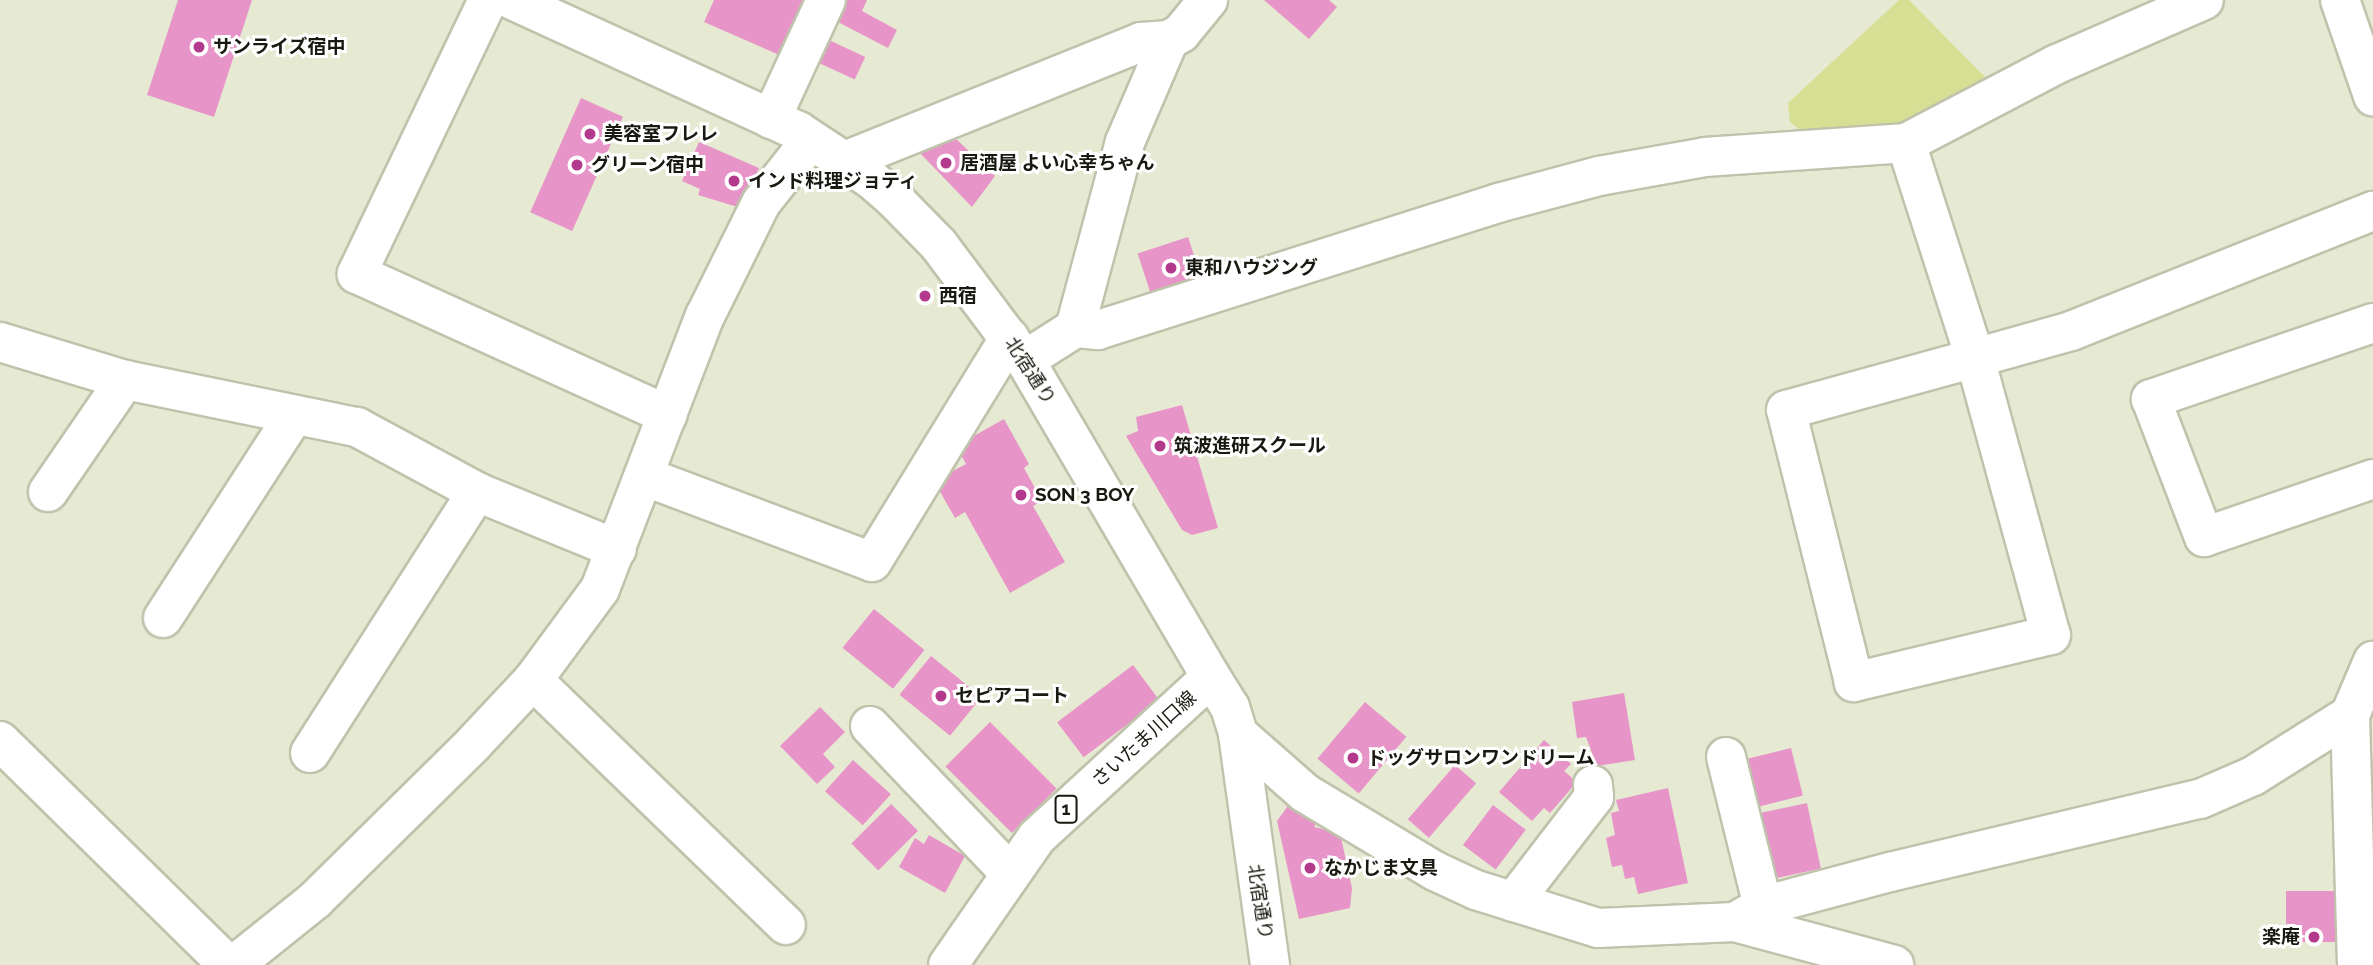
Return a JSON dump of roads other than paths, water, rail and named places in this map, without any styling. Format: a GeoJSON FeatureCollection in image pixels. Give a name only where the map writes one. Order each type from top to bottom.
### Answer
{"type":"FeatureCollection","features":[{"type":"Feature","properties":{"kind":"street"},"geometry":{"type":"LineString","coordinates":[[488,0],[357,274],[668,415]]}},
{"type":"Feature","properties":{"kind":"street","name":"北宿通り"},"geometry":{"type":"LineString","coordinates":[[512,0],[811,140],[871,179],[939,245],[1017,349],[1230,707],[1238,734],[1270,965]]}},
{"type":"Feature","properties":{"kind":"street"},"geometry":{"type":"LineString","coordinates":[[771,119],[826,0]]}},
{"type":"Feature","properties":{"kind":"street"},"geometry":{"type":"LineString","coordinates":[[845,161],[1141,42],[1168,40],[1181,33],[1208,0]]}},
{"type":"Feature","properties":{"kind":"street"},"geometry":{"type":"LineString","coordinates":[[646,477],[872,562],[1017,349],[1075,328],[1098,330],[1498,203],[1599,176],[1706,157],[1906,143],[2057,64],[2204,0]]}},
{"type":"Feature","properties":{"kind":"street"},"geometry":{"type":"LineString","coordinates":[[2340,0],[2373,96]]}},
{"type":"Feature","properties":{"kind":"street"},"geometry":{"type":"LineString","coordinates":[[1075,328],[1093,246],[1125,142],[1168,40]]}},
{"type":"Feature","properties":{"kind":"street"},"geometry":{"type":"LineString","coordinates":[[234,965],[315,900],[533,680],[600,589],[646,477],[705,316],[761,203],[811,140]]}},
{"type":"Feature","properties":{"kind":"street"},"geometry":{"type":"LineString","coordinates":[[1906,143],[1975,358],[2051,635],[1854,681],[1786,410],[1975,358],[2071,331],[2373,211]]}},
{"type":"Feature","properties":{"kind":"street"},"geometry":{"type":"LineString","coordinates":[[2373,323],[2151,399],[2204,537],[2373,480]]}},
{"type":"Feature","properties":{"kind":"street"},"geometry":{"type":"LineString","coordinates":[[0,342],[125,380],[293,417],[357,427],[477,492],[617,549]]}},
{"type":"Feature","properties":{"kind":"street"},"geometry":{"type":"LineString","coordinates":[[48,492],[125,380]]}},
{"type":"Feature","properties":{"kind":"street"},"geometry":{"type":"LineString","coordinates":[[163,618],[293,417]]}},
{"type":"Feature","properties":{"kind":"street"},"geometry":{"type":"LineString","coordinates":[[310,753],[477,492]]}},
{"type":"Feature","properties":{"kind":"street"},"geometry":{"type":"LineString","coordinates":[[2357,965],[2350,715],[2373,661]]}},
{"type":"Feature","properties":{"kind":"street","name":"さいたま川口線"},"geometry":{"type":"LineString","coordinates":[[948,965],[1009,872],[1037,837],[1211,677]]}},
{"type":"Feature","properties":{"kind":"street"},"geometry":{"type":"LineString","coordinates":[[533,680],[786,925]]}},
{"type":"Feature","properties":{"kind":"street"},"geometry":{"type":"LineString","coordinates":[[1238,734],[1304,793],[1435,871],[1513,902],[1598,928],[1749,914],[2200,799],[2253,776],[2350,715]]}},
{"type":"Feature","properties":{"kind":"street"},"geometry":{"type":"LineString","coordinates":[[870,726],[1009,872]]}},
{"type":"Feature","properties":{"kind":"street"},"geometry":{"type":"LineString","coordinates":[[0,741],[228,965]]}},
{"type":"Feature","properties":{"kind":"street"},"geometry":{"type":"LineString","coordinates":[[1726,757],[1749,914]]}},
{"type":"Feature","properties":{"kind":"street"},"geometry":{"type":"LineString","coordinates":[[1513,902],[1594,797],[1594,785]]}},
{"type":"Feature","properties":{"kind":"street"},"geometry":{"type":"LineString","coordinates":[[1749,914],[1894,965]]}},
{"type":"Feature","properties":{"kind":"place","name":"サンライズ宿中"},"geometry":{"type":"Point","coordinates":[199,47]}},
{"type":"Feature","properties":{"kind":"place","name":"美容室フレレ"},"geometry":{"type":"Point","coordinates":[590,134]}},
{"type":"Feature","properties":{"kind":"place","name":"居酒屋 よい心幸ちゃん"},"geometry":{"type":"Point","coordinates":[946,163]}},
{"type":"Feature","properties":{"kind":"place","name":"グリーン宿中"},"geometry":{"type":"Point","coordinates":[577,165]}},
{"type":"Feature","properties":{"kind":"place","name":"インド料理ジョティ"},"geometry":{"type":"Point","coordinates":[734,181]}},
{"type":"Feature","properties":{"kind":"place","name":"東和ハウジング"},"geometry":{"type":"Point","coordinates":[1171,268]}},
{"type":"Feature","properties":{"kind":"place","name":"西宿"},"geometry":{"type":"Point","coordinates":[925,296]}},
{"type":"Feature","properties":{"kind":"place","name":"筑波進研スクール"},"geometry":{"type":"Point","coordinates":[1160,446]}},
{"type":"Feature","properties":{"kind":"place","name":"SON 3 BOY"},"geometry":{"type":"Point","coordinates":[1021,495]}},
{"type":"Feature","properties":{"kind":"place","name":"セピアコート"},"geometry":{"type":"Point","coordinates":[941,696]}},
{"type":"Feature","properties":{"kind":"place","name":"ドッグサロンワンドリーム"},"geometry":{"type":"Point","coordinates":[1353,758]}},
{"type":"Feature","properties":{"kind":"place","name":"なかじま文具"},"geometry":{"type":"Point","coordinates":[1310,868]}},
{"type":"Feature","properties":{"kind":"place","name":"楽庵"},"geometry":{"type":"Point","coordinates":[2314,937]}}]}
